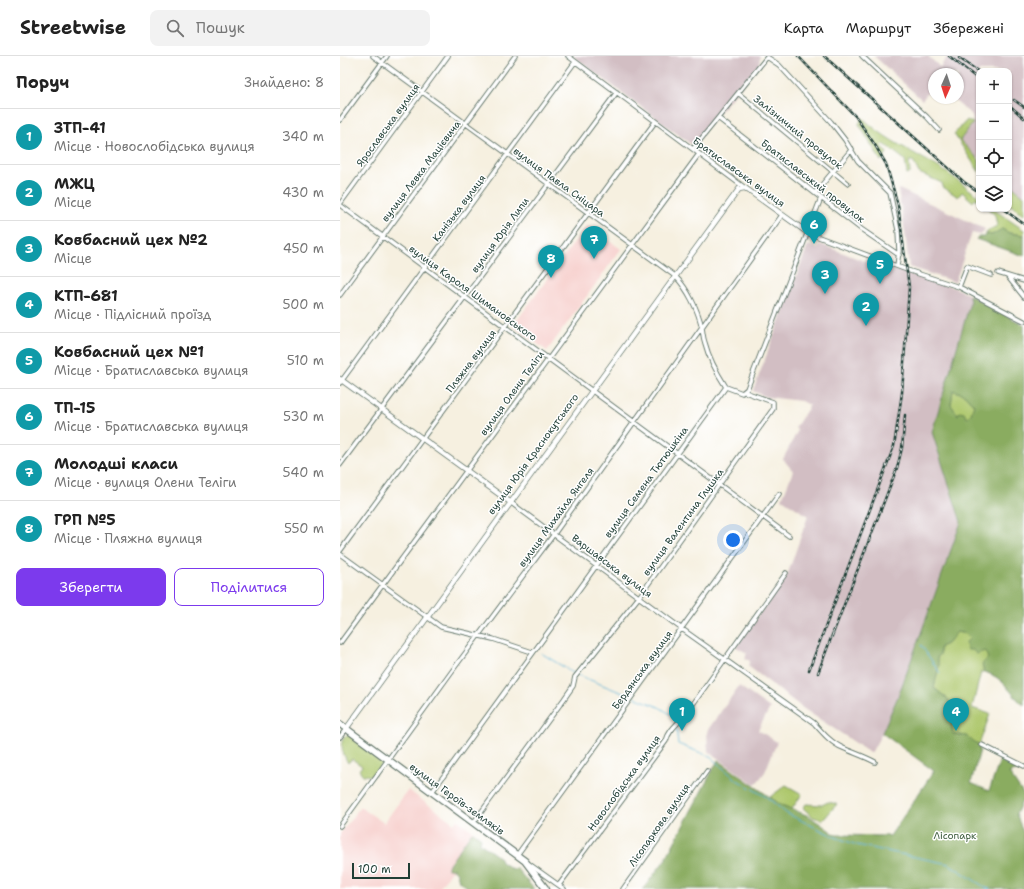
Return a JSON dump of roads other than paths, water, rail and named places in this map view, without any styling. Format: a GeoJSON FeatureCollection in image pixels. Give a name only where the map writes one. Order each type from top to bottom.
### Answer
{"type":"FeatureCollection","features":[{"type":"Feature","properties":{"kind":"main road","name":"вулиця Героїв-земляків"},"geometry":{"type":"LineString","coordinates":[[340,724],[525,861]]}},
{"type":"Feature","properties":{"kind":"main road"},"geometry":{"type":"LineString","coordinates":[[525,861],[546,889]]}},
{"type":"Feature","properties":{"kind":"street","name":"вулиця Павла Сніцара"},"geometry":{"type":"LineString","coordinates":[[372,56],[675,276],[683,286],[692,303],[702,328],[705,343],[713,366],[726,387]]}},
{"type":"Feature","properties":{"kind":"street"},"geometry":{"type":"LineString","coordinates":[[340,120],[387,56]]}},
{"type":"Feature","properties":{"kind":"street","name":"Ярославська вулиця"},"geometry":{"type":"LineString","coordinates":[[340,204],[448,56]]}},
{"type":"Feature","properties":{"kind":"street","name":"вулиця Левка Мацієвича"},"geometry":{"type":"LineString","coordinates":[[340,295],[515,56]]}},
{"type":"Feature","properties":{"kind":"street","name":"Братиславська вулиця"},"geometry":{"type":"LineString","coordinates":[[568,56],[655,122],[808,233],[897,266],[959,286],[1024,321]]}},
{"type":"Feature","properties":{"kind":"street"},"geometry":{"type":"LineString","coordinates":[[693,149],[767,56],[779,65],[831,122],[852,150],[858,161],[890,193],[898,230],[899,255],[897,266]]}},
{"type":"Feature","properties":{"kind":"street"},"geometry":{"type":"LineString","coordinates":[[862,56],[939,130]]}},
{"type":"Feature","properties":{"kind":"street","name":"Канізька вулиця"},"geometry":{"type":"LineString","coordinates":[[341,380],[575,62]]}},
{"type":"Feature","properties":{"kind":"street","name":"вулиця Юрія Липи"},"geometry":{"type":"LineString","coordinates":[[340,465],[617,92]]}},
{"type":"Feature","properties":{"kind":"street","name":"Залізничний провулок"},"geometry":{"type":"LineString","coordinates":[[738,93],[848,184]]}},
{"type":"Feature","properties":{"kind":"street","name":"Братиславський провулок"},"geometry":{"type":"LineString","coordinates":[[718,118],[815,193],[899,255]]}},
{"type":"Feature","properties":{"kind":"street","name":"Пляжна вулиця"},"geometry":{"type":"LineString","coordinates":[[340,552],[655,122]]}},
{"type":"Feature","properties":{"kind":"street"},"geometry":{"type":"LineString","coordinates":[[815,193],[852,150]]}},
{"type":"Feature","properties":{"kind":"street","name":"вулиця Олени Теліги"},"geometry":{"type":"LineString","coordinates":[[340,642],[699,154]]}},
{"type":"Feature","properties":{"kind":"street","name":"вулиця Юрія Краснокутського"},"geometry":{"type":"LineString","coordinates":[[340,737],[591,390],[739,189],[745,188]]}},
{"type":"Feature","properties":{"kind":"street"},"geometry":{"type":"LineString","coordinates":[[726,387],[738,392],[745,392],[822,198]]}},
{"type":"Feature","properties":{"kind":"street","name":"вулиця Кароля Шимановського"},"geometry":{"type":"LineString","coordinates":[[340,204],[789,536]]}},
{"type":"Feature","properties":{"kind":"street","name":"вулиця Михайла Янгеля"},"geometry":{"type":"LineString","coordinates":[[340,826],[554,534],[782,215]]}},
{"type":"Feature","properties":{"kind":"street"},"geometry":{"type":"LineString","coordinates":[[959,286],[967,266],[991,275]]}},
{"type":"Feature","properties":{"kind":"street"},"geometry":{"type":"LineString","coordinates":[[998,273],[1024,281]]}},
{"type":"Feature","properties":{"kind":"street"},"geometry":{"type":"LineString","coordinates":[[1007,276],[1024,298]]}},
{"type":"Feature","properties":{"kind":"street","name":"Варшавська вулиця"},"geometry":{"type":"LineString","coordinates":[[341,380],[554,534],[682,629],[814,723],[824,734],[837,744],[857,752],[875,762]]}},
{"type":"Feature","properties":{"kind":"street","name":"вулиця Семена Тютюшкіна"},"geometry":{"type":"LineString","coordinates":[[432,792],[532,652],[726,387]]}},
{"type":"Feature","properties":{"kind":"street","name":"вулиця Валентина Глушка"},"geometry":{"type":"LineString","coordinates":[[474,822],[573,686],[575,677],[639,597],[773,409],[773,402],[745,392]]}},
{"type":"Feature","properties":{"kind":"street","name":"Бердянська вулиця"},"geometry":{"type":"LineString","coordinates":[[517,855],[779,494]]}},
{"type":"Feature","properties":{"kind":"street"},"geometry":{"type":"LineString","coordinates":[[340,552],[382,585],[441,627],[520,646],[532,652]]}},
{"type":"Feature","properties":{"kind":"street","name":"Новослобідська вулиця"},"geometry":{"type":"LineString","coordinates":[[559,885],[666,741],[671,729],[678,725],[786,573]]}},
{"type":"Feature","properties":{"kind":"street"},"geometry":{"type":"LineString","coordinates":[[982,745],[1024,766]]}},
{"type":"Feature","properties":{"kind":"street","name":"Лісопаркова вулиця"},"geometry":{"type":"LineString","coordinates":[[623,889],[707,771]]}},
{"type":"Feature","properties":{"kind":"street","name":"вулиця Героїв-земляків"},"geometry":{"type":"LineString","coordinates":[[525,861],[564,889]]}},
{"type":"Feature","properties":{"kind":"waterway"},"geometry":{"type":"LineString","coordinates":[[921,645],[940,673]]}},
{"type":"Feature","properties":{"kind":"waterway"},"geometry":{"type":"LineString","coordinates":[[541,653],[575,674]]}},
{"type":"Feature","properties":{"kind":"waterway"},"geometry":{"type":"LineString","coordinates":[[578,675],[630,696]]}},
{"type":"Feature","properties":{"kind":"waterway"},"geometry":{"type":"LineString","coordinates":[[634,697],[659,707],[675,717],[676,723]]}},
{"type":"Feature","properties":{"kind":"waterway"},"geometry":{"type":"LineString","coordinates":[[676,727],[678,744],[709,756],[737,780],[768,798],[786,813],[835,837],[857,845],[949,864],[986,888],[990,889]]}},
{"type":"Feature","properties":{"kind":"railway"},"geometry":{"type":"LineString","coordinates":[[798,56],[856,117],[886,164],[898,205],[909,287],[902,393],[894,446],[809,670]]}},
{"type":"Feature","properties":{"kind":"railway"},"geometry":{"type":"LineString","coordinates":[[824,56],[964,182],[976,190]]}},
{"type":"Feature","properties":{"kind":"railway"},"geometry":{"type":"LineString","coordinates":[[949,56],[976,78]]}},
{"type":"Feature","properties":{"kind":"railway"},"geometry":{"type":"LineString","coordinates":[[959,58],[976,70]]}},
{"type":"Feature","properties":{"kind":"railway"},"geometry":{"type":"LineString","coordinates":[[1014,100],[1024,107]]}},
{"type":"Feature","properties":{"kind":"railway"},"geometry":{"type":"LineString","coordinates":[[1012,108],[1024,118]]}},
{"type":"Feature","properties":{"kind":"railway"},"geometry":{"type":"LineString","coordinates":[[1007,212],[1024,224]]}},
{"type":"Feature","properties":{"kind":"railway"},"geometry":{"type":"LineString","coordinates":[[832,636],[897,468],[902,448],[905,415]]}},
{"type":"Feature","properties":{"kind":"railway"},"geometry":{"type":"LineString","coordinates":[[818,673],[834,630]]}},
{"type":"Feature","properties":{"kind":"place","name":"ТП-15"},"geometry":{"type":"Point","coordinates":[814,244]}},
{"type":"Feature","properties":{"kind":"place","name":"Молодші класи"},"geometry":{"type":"Point","coordinates":[594,259]}},
{"type":"Feature","properties":{"kind":"place","name":"ГРП №5"},"geometry":{"type":"Point","coordinates":[551,278]}},
{"type":"Feature","properties":{"kind":"place","name":"Ковбасний цех №1"},"geometry":{"type":"Point","coordinates":[880,284]}},
{"type":"Feature","properties":{"kind":"place","name":"Ковбасний цех №2"},"geometry":{"type":"Point","coordinates":[825,294]}},
{"type":"Feature","properties":{"kind":"place","name":"МЖЦ"},"geometry":{"type":"Point","coordinates":[866,326]}},
{"type":"Feature","properties":{"kind":"place","name":"ЗТП-41"},"geometry":{"type":"Point","coordinates":[682,731]}},
{"type":"Feature","properties":{"kind":"place","name":"КТП-681"},"geometry":{"type":"Point","coordinates":[956,731]}},
{"type":"Feature","properties":{"kind":"park label","name":"Лісопарк"},"geometry":{"type":"Point","coordinates":[955,835]}}]}
